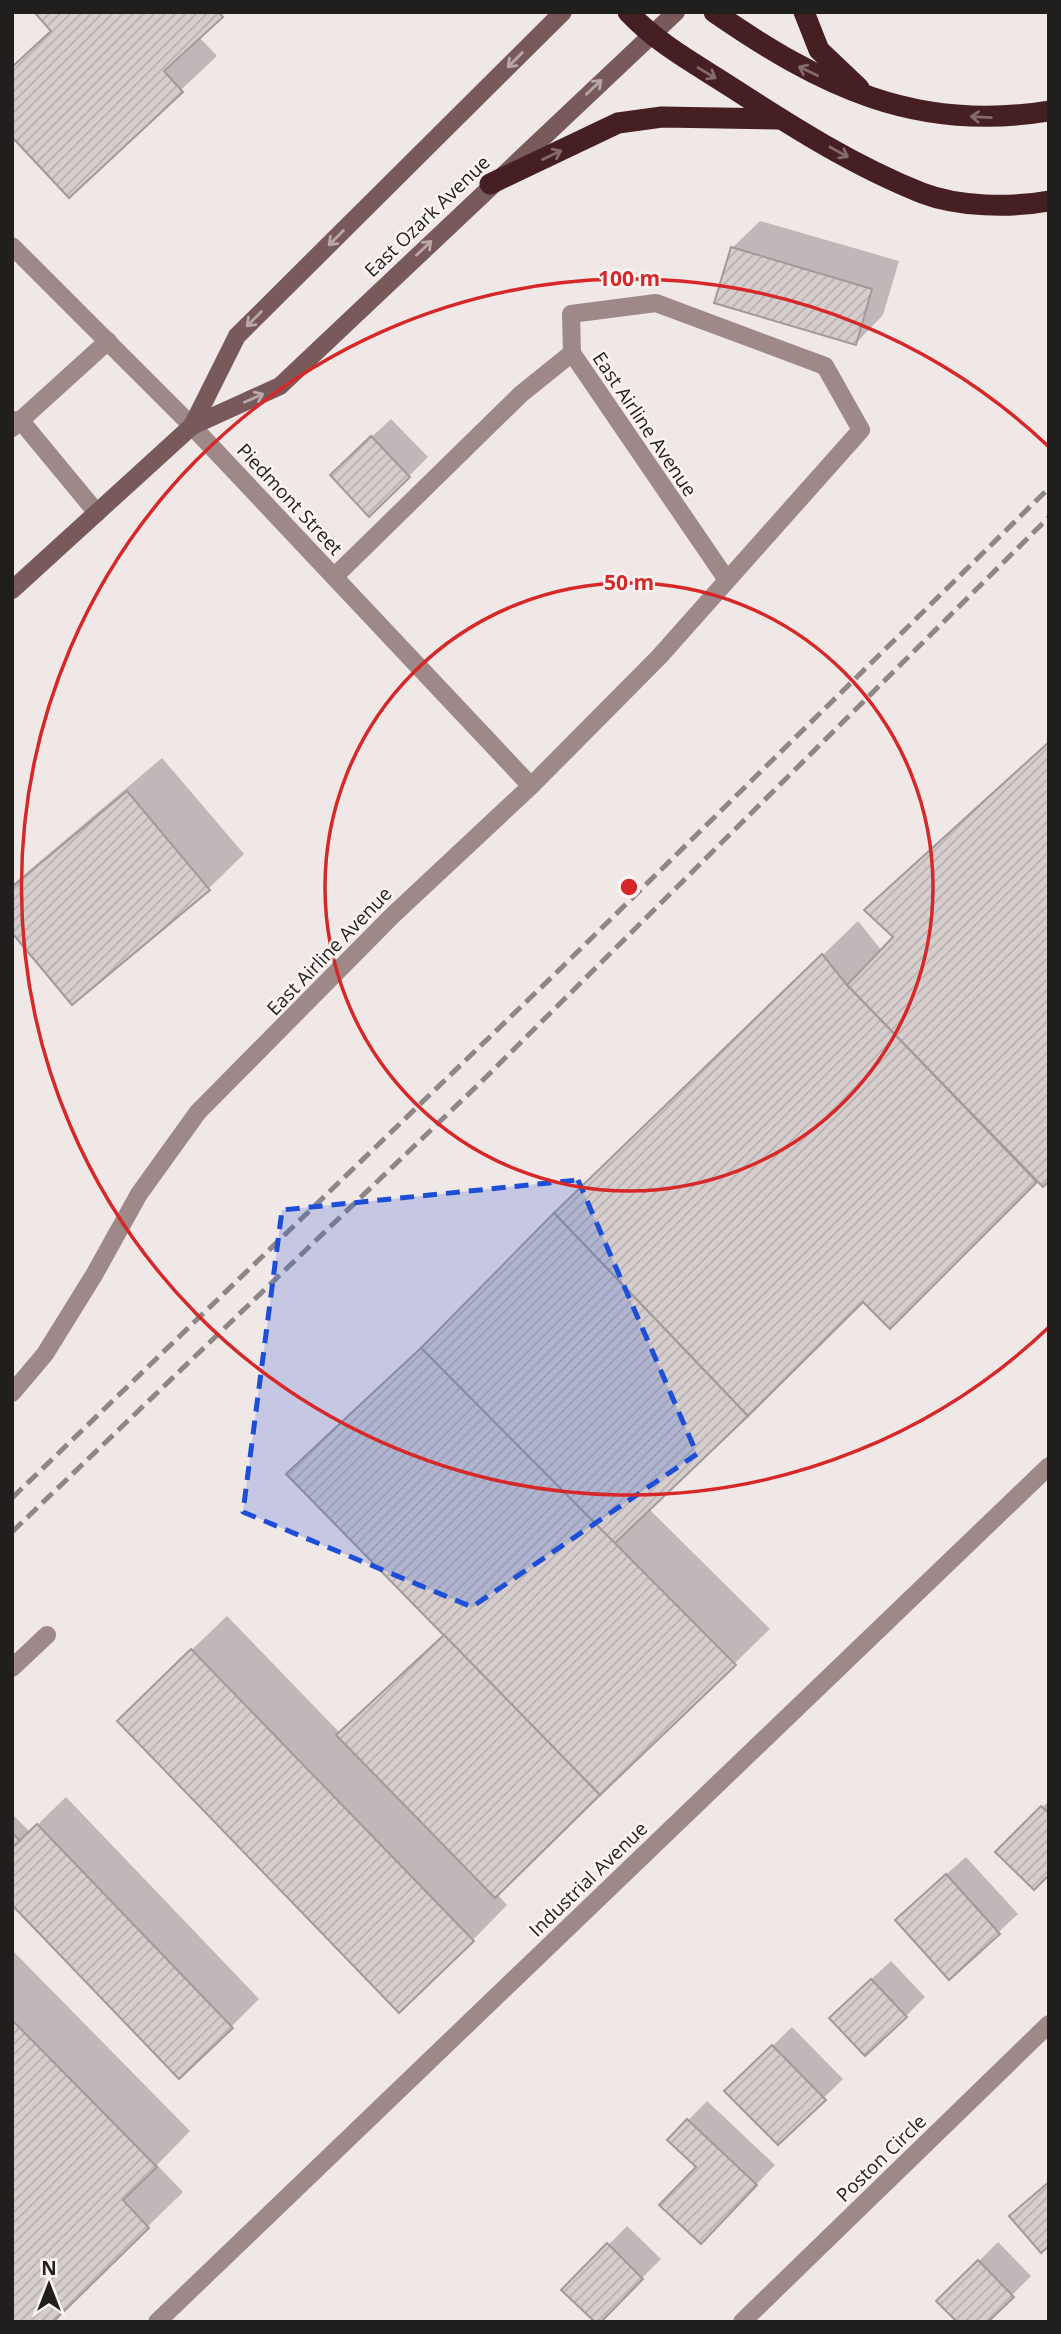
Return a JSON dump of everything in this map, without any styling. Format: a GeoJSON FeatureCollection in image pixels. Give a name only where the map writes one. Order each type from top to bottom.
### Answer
{"type":"FeatureCollection","features":[{"type":"Feature","properties":{"kind":"highway"},"geometry":{"type":"LineString","coordinates":[[628,12],[650,36],[779,119],[849,158],[924,194],[978,204],[1049,201]]}},
{"type":"Feature","properties":{"kind":"highway"},"geometry":{"type":"LineString","coordinates":[[714,12],[783,59],[870,99],[934,115],[1004,119],[1049,111]]}},
{"type":"Feature","properties":{"kind":"highway"},"geometry":{"type":"LineString","coordinates":[[804,12],[819,50],[870,99]]}},
{"type":"Feature","properties":{"kind":"highway"},"geometry":{"type":"LineString","coordinates":[[491,184],[618,123],[662,117],[779,119]]}},
{"type":"Feature","properties":{"kind":"main road","name":"East Ozark Avenue"},"geometry":{"type":"LineString","coordinates":[[192,426],[237,336],[563,12]]}},
{"type":"Feature","properties":{"kind":"main road","name":"East Ozark Avenue"},"geometry":{"type":"LineString","coordinates":[[12,590],[192,426],[280,386],[676,12]]}},
{"type":"Feature","properties":{"kind":"street","name":"Piedmont Street"},"geometry":{"type":"LineString","coordinates":[[12,246],[192,426],[531,786]]}},
{"type":"Feature","properties":{"kind":"street","name":"East Airline Avenue"},"geometry":{"type":"LineString","coordinates":[[12,1393],[45,1354],[94,1275],[139,1194],[198,1112],[393,915],[531,786],[659,657],[861,430],[825,366],[656,303],[571,314],[572,353],[727,580]]}},
{"type":"Feature","properties":{"kind":"street"},"geometry":{"type":"LineString","coordinates":[[97,513],[15,423],[108,341]]}},
{"type":"Feature","properties":{"kind":"street"},"geometry":{"type":"LineString","coordinates":[[334,577],[521,394],[572,353]]}},
{"type":"Feature","properties":{"kind":"street","name":"Industrial Avenue"},"geometry":{"type":"LineString","coordinates":[[157,2322],[1049,1466]]}},
{"type":"Feature","properties":{"kind":"street"},"geometry":{"type":"LineString","coordinates":[[12,1668],[47,1635]]}},
{"type":"Feature","properties":{"kind":"street","name":"Poston Circle"},"geometry":{"type":"LineString","coordinates":[[742,2322],[1049,2024]]}},
{"type":"Feature","properties":{"kind":"highlighted area"},"geometry":{"type":"Polygon","coordinates":[[[578,1180],[697,1454],[472,1607],[243,1512],[282,1210],[578,1180]]]}},
{"type":"Feature","properties":{"kind":"building"},"geometry":{"type":"Polygon","coordinates":[[[34,12],[218,12],[223,17],[164,71],[183,92],[69,198],[12,137],[12,67],[51,31],[34,12]]]}},
{"type":"Feature","properties":{"kind":"building"},"geometry":{"type":"Polygon","coordinates":[[[731,247],[872,289],[856,345],[714,303],[731,247]]]}},
{"type":"Feature","properties":{"kind":"building"},"geometry":{"type":"Polygon","coordinates":[[[371,436],[410,477],[369,517],[330,475],[371,436]]]}},
{"type":"Feature","properties":{"kind":"building"},"geometry":{"type":"Polygon","coordinates":[[[1049,742],[1049,1181],[1043,1187],[847,985],[893,937],[864,910],[1049,742]]]}},
{"type":"Feature","properties":{"kind":"building"},"geometry":{"type":"Polygon","coordinates":[[[127,791],[210,890],[72,1005],[12,933],[12,887],[127,791]]]}},
{"type":"Feature","properties":{"kind":"building"},"geometry":{"type":"Polygon","coordinates":[[[822,954],[847,985],[1037,1182],[890,1329],[863,1302],[748,1416],[554,1213],[822,954]]]}},
{"type":"Feature","properties":{"kind":"building"},"geometry":{"type":"Polygon","coordinates":[[[554,1213],[748,1416],[614,1544],[421,1348],[554,1213]]]}},
{"type":"Feature","properties":{"kind":"building"},"geometry":{"type":"Polygon","coordinates":[[[421,1348],[736,1665],[600,1795],[286,1474],[421,1348]]]}},
{"type":"Feature","properties":{"kind":"building"},"geometry":{"type":"Polygon","coordinates":[[[444,1635],[600,1795],[495,1898],[336,1735],[444,1635]]]}},
{"type":"Feature","properties":{"kind":"building"},"geometry":{"type":"Polygon","coordinates":[[[191,1649],[474,1941],[399,2013],[117,1721],[191,1649]]]}},
{"type":"Feature","properties":{"kind":"building"},"geometry":{"type":"Polygon","coordinates":[[[1041,1806],[1049,1813],[1049,1875],[1034,1890],[995,1852],[1041,1806]]]}},
{"type":"Feature","properties":{"kind":"building"},"geometry":{"type":"Polygon","coordinates":[[[37,1824],[233,2028],[179,2079],[12,1905],[12,1848],[37,1824]]]}},
{"type":"Feature","properties":{"kind":"building"},"geometry":{"type":"Polygon","coordinates":[[[12,1833],[20,1841],[12,1848],[12,1833]]]}},
{"type":"Feature","properties":{"kind":"building"},"geometry":{"type":"Polygon","coordinates":[[[946,1874],[1000,1934],[949,1980],[895,1920],[946,1874]]]}},
{"type":"Feature","properties":{"kind":"building"},"geometry":{"type":"Polygon","coordinates":[[[871,1979],[907,2017],[865,2056],[829,2018],[871,1979]]]}},
{"type":"Feature","properties":{"kind":"building"},"geometry":{"type":"Polygon","coordinates":[[[12,2020],[157,2167],[123,2200],[149,2228],[53,2322],[12,2322],[12,2020]]]}},
{"type":"Feature","properties":{"kind":"building"},"geometry":{"type":"Polygon","coordinates":[[[772,2045],[826,2100],[778,2145],[724,2091],[772,2045]]]}},
{"type":"Feature","properties":{"kind":"building"},"geometry":{"type":"Polygon","coordinates":[[[687,2119],[757,2185],[701,2244],[659,2205],[696,2167],[667,2140],[687,2119]]]}},
{"type":"Feature","properties":{"kind":"building"},"geometry":{"type":"Polygon","coordinates":[[[1049,2182],[1049,2246],[1041,2253],[1009,2216],[1049,2182]]]}},
{"type":"Feature","properties":{"kind":"building"},"geometry":{"type":"Polygon","coordinates":[[[607,2243],[643,2279],[601,2322],[595,2322],[561,2290],[607,2243]]]}},
{"type":"Feature","properties":{"kind":"building"},"geometry":{"type":"Polygon","coordinates":[[[978,2260],[1014,2297],[988,2322],[957,2322],[936,2301],[978,2260]]]}},
{"type":"Feature","properties":{"kind":"railway"},"geometry":{"type":"LineString","coordinates":[[12,1498],[557,972],[1049,488]]}},
{"type":"Feature","properties":{"kind":"railway"},"geometry":{"type":"LineString","coordinates":[[12,1532],[481,1082],[1049,517]]}}]}
